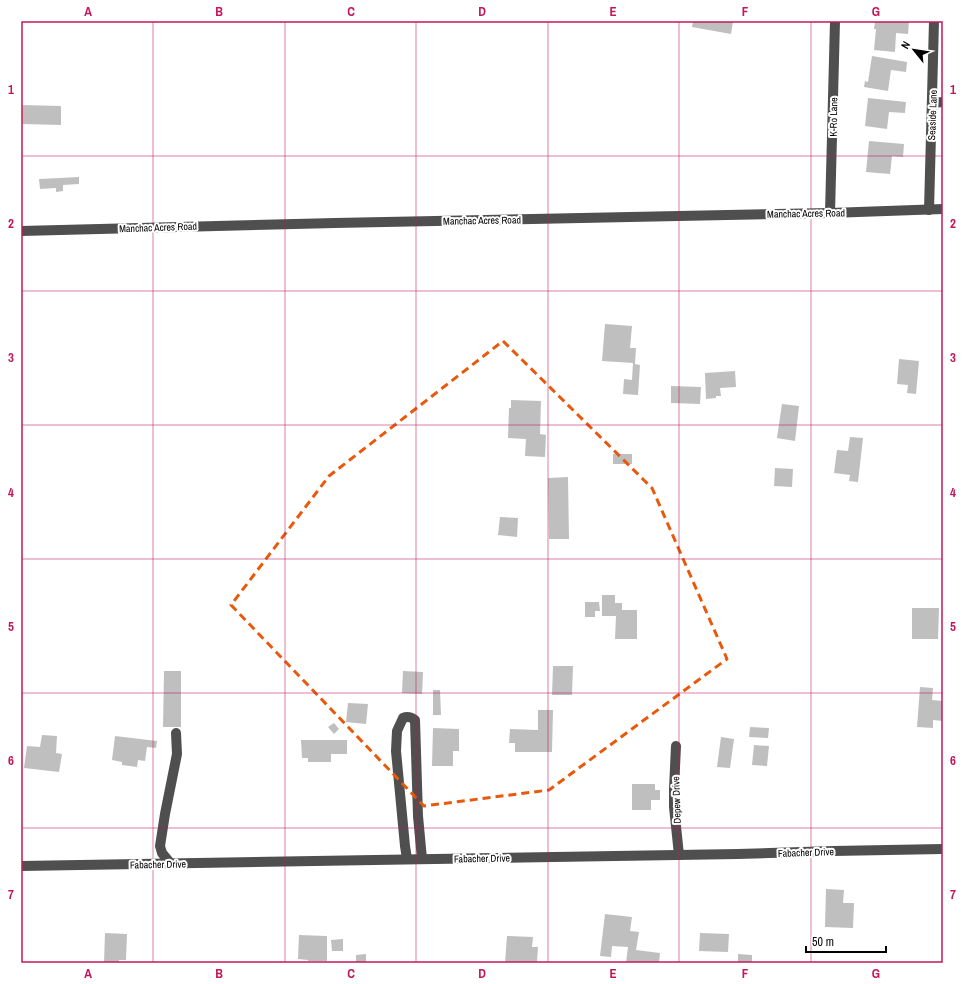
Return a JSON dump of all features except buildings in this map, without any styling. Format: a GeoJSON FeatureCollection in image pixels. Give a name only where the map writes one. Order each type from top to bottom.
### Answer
{"type":"FeatureCollection","features":[{"type":"Feature","properties":{"kind":"street","name":"K-Ro Lane"},"geometry":{"type":"LineString","coordinates":[[830,213],[835,21]]}},
{"type":"Feature","properties":{"kind":"street","name":"Seaside Lane"},"geometry":{"type":"LineString","coordinates":[[929,210],[934,21]]}},
{"type":"Feature","properties":{"kind":"street"},"geometry":{"type":"LineString","coordinates":[[932,103],[943,102]]}},
{"type":"Feature","properties":{"kind":"street","name":"Manchac Acres Road"},"geometry":{"type":"LineString","coordinates":[[21,231],[321,223],[830,213],[943,209]]}},
{"type":"Feature","properties":{"kind":"street"},"geometry":{"type":"LineString","coordinates":[[407,859],[396,751],[397,731],[403,718],[406,716],[412,717],[415,720],[418,816],[422,859]]}},
{"type":"Feature","properties":{"kind":"street"},"geometry":{"type":"LineString","coordinates":[[170,864],[162,853],[160,846],[164,814],[177,754],[176,733]]}},
{"type":"Feature","properties":{"kind":"street","name":"Depew Drive"},"geometry":{"type":"LineString","coordinates":[[676,746],[674,807],[679,855]]}},
{"type":"Feature","properties":{"kind":"street","name":"Fabacher Drive"},"geometry":{"type":"LineString","coordinates":[[21,866],[738,854],[943,849]]}},
{"type":"Feature","properties":{"kind":"highlighted area"},"geometry":{"type":"Polygon","coordinates":[[[503,341],[652,488],[727,659],[549,790],[424,806],[231,605],[329,476],[503,341]]]}}]}
